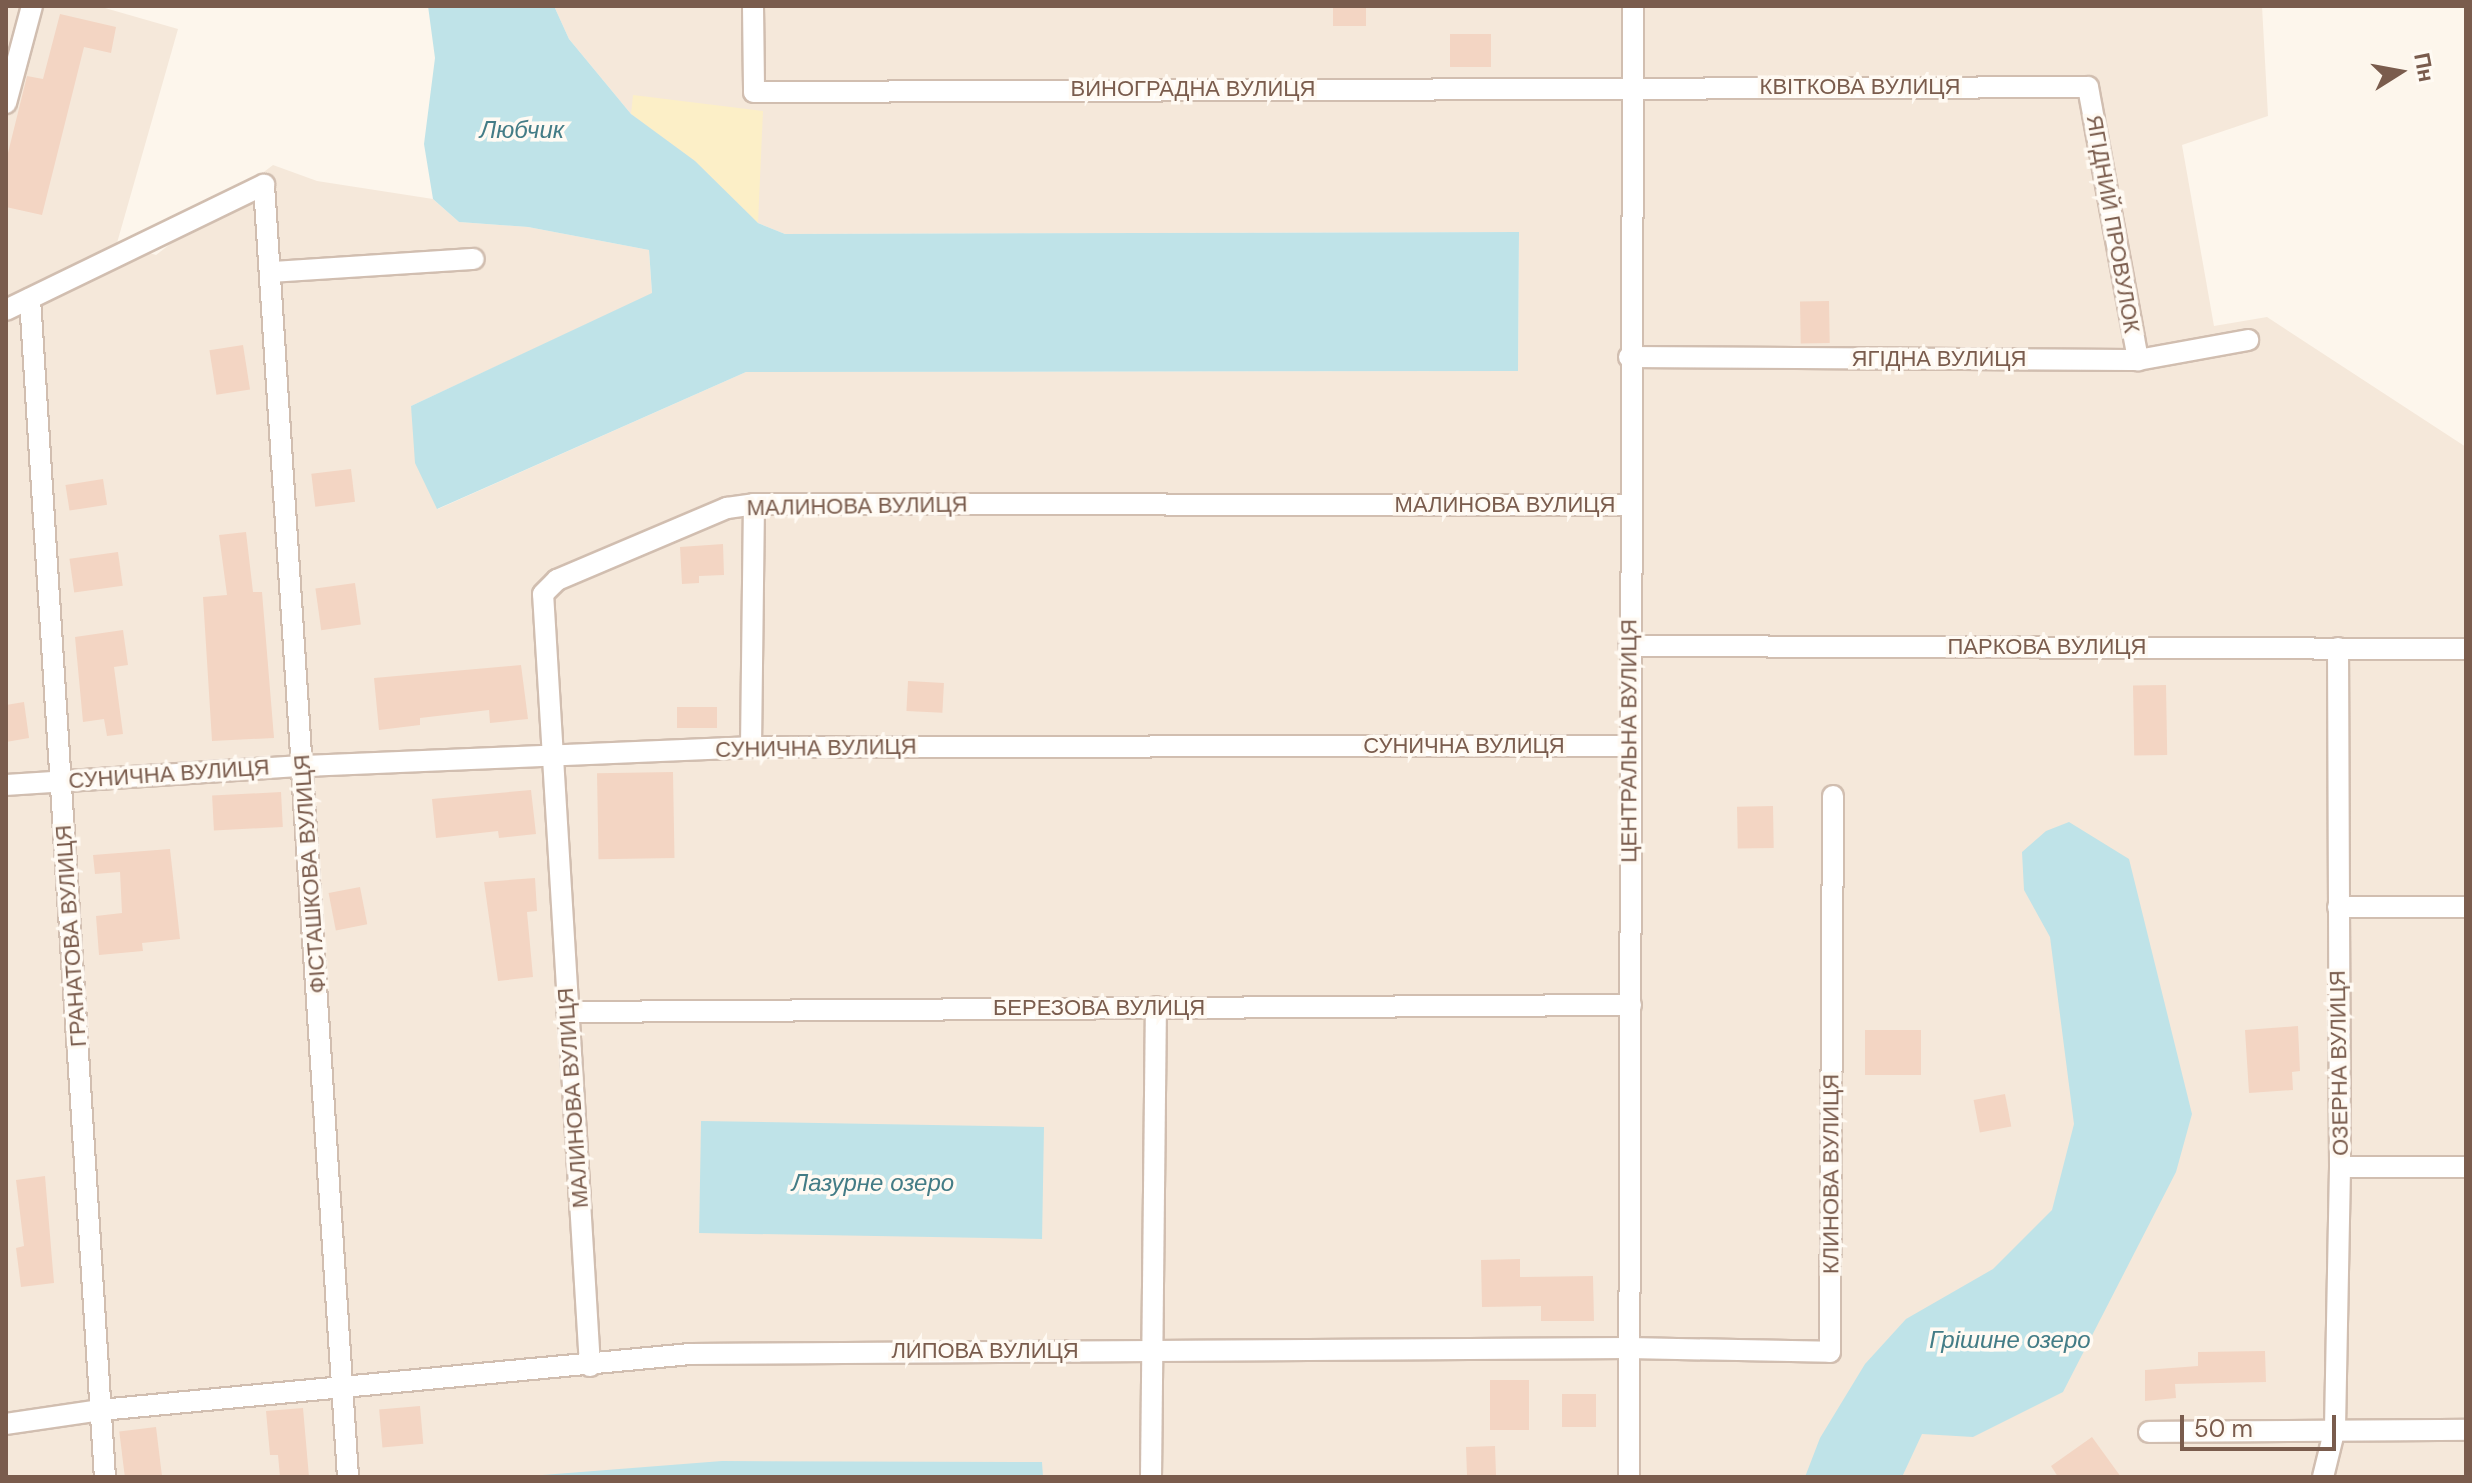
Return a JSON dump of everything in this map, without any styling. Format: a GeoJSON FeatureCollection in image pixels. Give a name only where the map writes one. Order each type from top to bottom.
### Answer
{"type":"FeatureCollection","features":[{"type":"Feature","properties":{"kind":"street"},"geometry":{"type":"LineString","coordinates":[[6,103],[32,6]]}},
{"type":"Feature","properties":{"kind":"street","name":"ВИНОГРАДНА ВУЛИЦЯ"},"geometry":{"type":"LineString","coordinates":[[753,6],[754,92],[1632,87]]}},
{"type":"Feature","properties":{"kind":"street","name":"ЦЕНТРАЛЬНА ВУЛИЦЯ"},"geometry":{"type":"LineString","coordinates":[[1629,1477],[1629,357],[1633,6]]}},
{"type":"Feature","properties":{"kind":"street","name":"КВІТКОВА ВУЛИЦЯ"},"geometry":{"type":"LineString","coordinates":[[1632,87],[2088,87]]}},
{"type":"Feature","properties":{"kind":"street","name":"ЯГІДНИЙ ПРОВУЛОК"},"geometry":{"type":"LineString","coordinates":[[2088,87],[2138,360]]}},
{"type":"Feature","properties":{"kind":"street","name":"ФІСТАШКОВА ВУЛИЦЯ"},"geometry":{"type":"LineString","coordinates":[[30,299],[264,185],[348,1477]]}},
{"type":"Feature","properties":{"kind":"street"},"geometry":{"type":"LineString","coordinates":[[272,272],[474,259]]}},
{"type":"Feature","properties":{"kind":"street"},"geometry":{"type":"LineString","coordinates":[[6,310],[30,299]]}},
{"type":"Feature","properties":{"kind":"street","name":"ГРАНАТОВА ВУЛИЦЯ"},"geometry":{"type":"LineString","coordinates":[[30,299],[105,1477]]}},
{"type":"Feature","properties":{"kind":"street","name":"ЯГІДНА ВУЛИЦЯ"},"geometry":{"type":"LineString","coordinates":[[1629,357],[2138,360],[2248,340]]}},
{"type":"Feature","properties":{"kind":"street"},"geometry":{"type":"LineString","coordinates":[[751,747],[754,504]]}},
{"type":"Feature","properties":{"kind":"street","name":"МАЛИНОВА ВУЛИЦЯ"},"geometry":{"type":"LineString","coordinates":[[590,1366],[543,594],[557,580],[727,508],[754,504],[1630,505]]}},
{"type":"Feature","properties":{"kind":"street","name":"ПАРКОВА ВУЛИЦЯ"},"geometry":{"type":"LineString","coordinates":[[1629,646],[2466,649]]}},
{"type":"Feature","properties":{"kind":"street","name":"ОЗЕРНА ВУЛИЦЯ"},"geometry":{"type":"LineString","coordinates":[[2323,1477],[2335,1428],[2340,1167],[2338,648]]}},
{"type":"Feature","properties":{"kind":"street","name":"СУНИЧНА ВУЛИЦЯ"},"geometry":{"type":"LineString","coordinates":[[6,785],[303,766],[751,747],[1628,746]]}},
{"type":"Feature","properties":{"kind":"street","name":"КЛИНОВА ВУЛИЦЯ"},"geometry":{"type":"LineString","coordinates":[[1629,1348],[1830,1352],[1833,796]]}},
{"type":"Feature","properties":{"kind":"street"},"geometry":{"type":"LineString","coordinates":[[2338,907],[2466,907]]}},
{"type":"Feature","properties":{"kind":"street","name":"БЕРЕЗОВА ВУЛИЦЯ"},"geometry":{"type":"LineString","coordinates":[[567,1012],[1631,1005]]}},
{"type":"Feature","properties":{"kind":"street"},"geometry":{"type":"LineString","coordinates":[[1151,1477],[1156,1007]]}},
{"type":"Feature","properties":{"kind":"street"},"geometry":{"type":"LineString","coordinates":[[2340,1167],[2466,1167]]}},
{"type":"Feature","properties":{"kind":"street","name":"ЛИПОВА ВУЛИЦЯ"},"geometry":{"type":"LineString","coordinates":[[6,1424],[101,1410],[778,1351],[1629,1348]]}},
{"type":"Feature","properties":{"kind":"street"},"geometry":{"type":"LineString","coordinates":[[2149,1432],[2335,1428],[2466,1430]]}},
{"type":"Feature","properties":{"kind":"shaded area"},"geometry":{"type":"Polygon","coordinates":[[[6,6],[98,6],[178,29],[117,243],[156,255],[273,165],[317,181],[433,199],[459,222],[528,227],[649,250],[652,294],[411,406],[438,509],[746,372],[1518,371],[1519,232],[785,234],[758,223],[631,114],[569,39],[554,6],[2262,6],[2268,116],[2182,145],[2214,326],[2267,317],[2466,447],[2466,1477],[6,1477],[6,6]]]}},
{"type":"Feature","properties":{"kind":"sand"},"geometry":{"type":"Polygon","coordinates":[[[633,95],[763,111],[758,223],[695,161],[631,114],[633,95]]]}},
{"type":"Feature","properties":{"kind":"water","name":"Любчик"},"geometry":{"type":"Polygon","coordinates":[[[428,6],[554,6],[569,39],[631,114],[695,161],[758,223],[785,234],[1519,232],[1518,371],[746,372],[437,509],[415,463],[411,406],[652,293],[649,250],[528,227],[459,222],[433,199],[424,144],[435,58],[428,6]]]}},
{"type":"Feature","properties":{"kind":"water","name":"Грішине озеро"},"geometry":{"type":"Polygon","coordinates":[[[2069,822],[2129,859],[2192,1114],[2176,1172],[2063,1392],[1973,1437],[1922,1434],[1902,1477],[1805,1477],[1820,1438],[1865,1364],[1906,1319],[1993,1269],[2052,1210],[2074,1124],[2050,937],[2024,890],[2022,852],[2046,831],[2069,822]]]}},
{"type":"Feature","properties":{"kind":"water","name":"Лазурне озеро"},"geometry":{"type":"Polygon","coordinates":[[[701,1121],[1044,1127],[1042,1239],[699,1233],[701,1121]]]}},
{"type":"Feature","properties":{"kind":"water"},"geometry":{"type":"Polygon","coordinates":[[[722,1461],[1042,1462],[1043,1477],[517,1477],[722,1461]]]}},
{"type":"Feature","properties":{"kind":"building"},"geometry":{"type":"Polygon","coordinates":[[[1333,6],[1366,6],[1366,26],[1333,26],[1333,6]]]}},
{"type":"Feature","properties":{"kind":"building"},"geometry":{"type":"Polygon","coordinates":[[[60,14],[116,27],[111,53],[84,47],[42,215],[6,207],[6,161],[27,76],[43,79],[60,14]]]}},
{"type":"Feature","properties":{"kind":"building"},"geometry":{"type":"Polygon","coordinates":[[[1450,34],[1491,34],[1491,67],[1450,67],[1450,34]]]}},
{"type":"Feature","properties":{"kind":"building"},"geometry":{"type":"Polygon","coordinates":[[[1829,301],[1830,343],[1801,343],[1800,302],[1829,301]]]}},
{"type":"Feature","properties":{"kind":"building"},"geometry":{"type":"Polygon","coordinates":[[[243,345],[250,389],[216,395],[209,350],[243,345]]]}},
{"type":"Feature","properties":{"kind":"building"},"geometry":{"type":"Polygon","coordinates":[[[351,469],[355,502],[315,507],[311,474],[351,469]]]}},
{"type":"Feature","properties":{"kind":"building"},"geometry":{"type":"Polygon","coordinates":[[[103,479],[107,505],[70,511],[65,485],[103,479]]]}},
{"type":"Feature","properties":{"kind":"building"},"geometry":{"type":"Polygon","coordinates":[[[246,532],[253,592],[262,592],[274,738],[212,741],[203,597],[227,595],[219,535],[246,532]]]}},
{"type":"Feature","properties":{"kind":"building"},"geometry":{"type":"Polygon","coordinates":[[[723,544],[724,575],[699,576],[699,583],[682,584],[680,547],[723,544]]]}},
{"type":"Feature","properties":{"kind":"building"},"geometry":{"type":"Polygon","coordinates":[[[118,552],[123,586],[74,592],[69,559],[118,552]]]}},
{"type":"Feature","properties":{"kind":"building"},"geometry":{"type":"Polygon","coordinates":[[[355,583],[361,625],[321,630],[315,589],[355,583]]]}},
{"type":"Feature","properties":{"kind":"building"},"geometry":{"type":"Polygon","coordinates":[[[123,630],[128,665],[114,667],[123,734],[107,736],[104,719],[83,722],[75,637],[123,630]]]}},
{"type":"Feature","properties":{"kind":"building"},"geometry":{"type":"Polygon","coordinates":[[[521,665],[528,719],[490,723],[489,710],[420,718],[420,725],[379,730],[374,678],[521,665]]]}},
{"type":"Feature","properties":{"kind":"building"},"geometry":{"type":"Polygon","coordinates":[[[908,681],[944,683],[942,713],[906,711],[908,681]]]}},
{"type":"Feature","properties":{"kind":"building"},"geometry":{"type":"Polygon","coordinates":[[[2166,685],[2167,755],[2134,756],[2133,686],[2166,685]]]}},
{"type":"Feature","properties":{"kind":"building"},"geometry":{"type":"Polygon","coordinates":[[[24,702],[29,738],[6,742],[6,705],[24,702]]]}},
{"type":"Feature","properties":{"kind":"building"},"geometry":{"type":"Polygon","coordinates":[[[677,707],[717,707],[717,728],[677,728],[677,707]]]}},
{"type":"Feature","properties":{"kind":"building"},"geometry":{"type":"Polygon","coordinates":[[[673,772],[675,858],[599,859],[597,773],[673,772]]]}},
{"type":"Feature","properties":{"kind":"building"},"geometry":{"type":"Polygon","coordinates":[[[531,790],[536,834],[499,838],[498,831],[436,838],[432,799],[531,790]]]}},
{"type":"Feature","properties":{"kind":"building"},"geometry":{"type":"Polygon","coordinates":[[[281,792],[283,827],[214,831],[212,796],[281,792]]]}},
{"type":"Feature","properties":{"kind":"building"},"geometry":{"type":"Polygon","coordinates":[[[1773,806],[1774,848],[1738,849],[1737,807],[1773,806]]]}},
{"type":"Feature","properties":{"kind":"building"},"geometry":{"type":"Polygon","coordinates":[[[170,849],[180,939],[142,943],[143,951],[99,955],[96,916],[122,913],[120,872],[95,874],[93,855],[170,849]]]}},
{"type":"Feature","properties":{"kind":"building"},"geometry":{"type":"Polygon","coordinates":[[[535,878],[537,911],[527,912],[533,977],[498,981],[484,882],[535,878]]]}},
{"type":"Feature","properties":{"kind":"building"},"geometry":{"type":"Polygon","coordinates":[[[360,887],[367,924],[336,930],[329,893],[360,887]]]}},
{"type":"Feature","properties":{"kind":"building"},"geometry":{"type":"Polygon","coordinates":[[[2298,1026],[2300,1071],[2292,1072],[2293,1090],[2249,1093],[2245,1030],[2298,1026]]]}},
{"type":"Feature","properties":{"kind":"building"},"geometry":{"type":"Polygon","coordinates":[[[1865,1030],[1921,1030],[1921,1075],[1865,1075],[1865,1030]]]}},
{"type":"Feature","properties":{"kind":"building"},"geometry":{"type":"Polygon","coordinates":[[[2005,1094],[2011,1126],[1980,1132],[1974,1100],[2005,1094]]]}},
{"type":"Feature","properties":{"kind":"building"},"geometry":{"type":"Polygon","coordinates":[[[45,1176],[54,1283],[21,1287],[16,1248],[24,1246],[16,1180],[45,1176]]]}},
{"type":"Feature","properties":{"kind":"building"},"geometry":{"type":"Polygon","coordinates":[[[1520,1259],[1520,1277],[1593,1276],[1594,1321],[1541,1321],[1541,1306],[1482,1307],[1481,1260],[1520,1259]]]}},
{"type":"Feature","properties":{"kind":"building"},"geometry":{"type":"Polygon","coordinates":[[[2265,1351],[2266,1382],[2175,1384],[2176,1398],[2145,1401],[2145,1370],[2198,1366],[2198,1352],[2265,1351]]]}},
{"type":"Feature","properties":{"kind":"building"},"geometry":{"type":"Polygon","coordinates":[[[1490,1380],[1529,1380],[1529,1430],[1490,1430],[1490,1380]]]}},
{"type":"Feature","properties":{"kind":"building"},"geometry":{"type":"Polygon","coordinates":[[[1562,1394],[1596,1394],[1596,1427],[1562,1427],[1562,1394]]]}},
{"type":"Feature","properties":{"kind":"building"},"geometry":{"type":"Polygon","coordinates":[[[420,1406],[423,1444],[382,1447],[379,1410],[420,1406]]]}},
{"type":"Feature","properties":{"kind":"building"},"geometry":{"type":"Polygon","coordinates":[[[303,1408],[309,1477],[280,1477],[278,1455],[270,1455],[266,1411],[303,1408]]]}},
{"type":"Feature","properties":{"kind":"building"},"geometry":{"type":"Polygon","coordinates":[[[156,1427],[162,1477],[125,1477],[119,1432],[156,1427]]]}},
{"type":"Feature","properties":{"kind":"building"},"geometry":{"type":"Polygon","coordinates":[[[2092,1437],[2121,1477],[2058,1477],[2051,1466],[2092,1437]]]}},
{"type":"Feature","properties":{"kind":"building"},"geometry":{"type":"Polygon","coordinates":[[[1495,1446],[1496,1477],[1467,1477],[1466,1447],[1495,1446]]]}}]}
